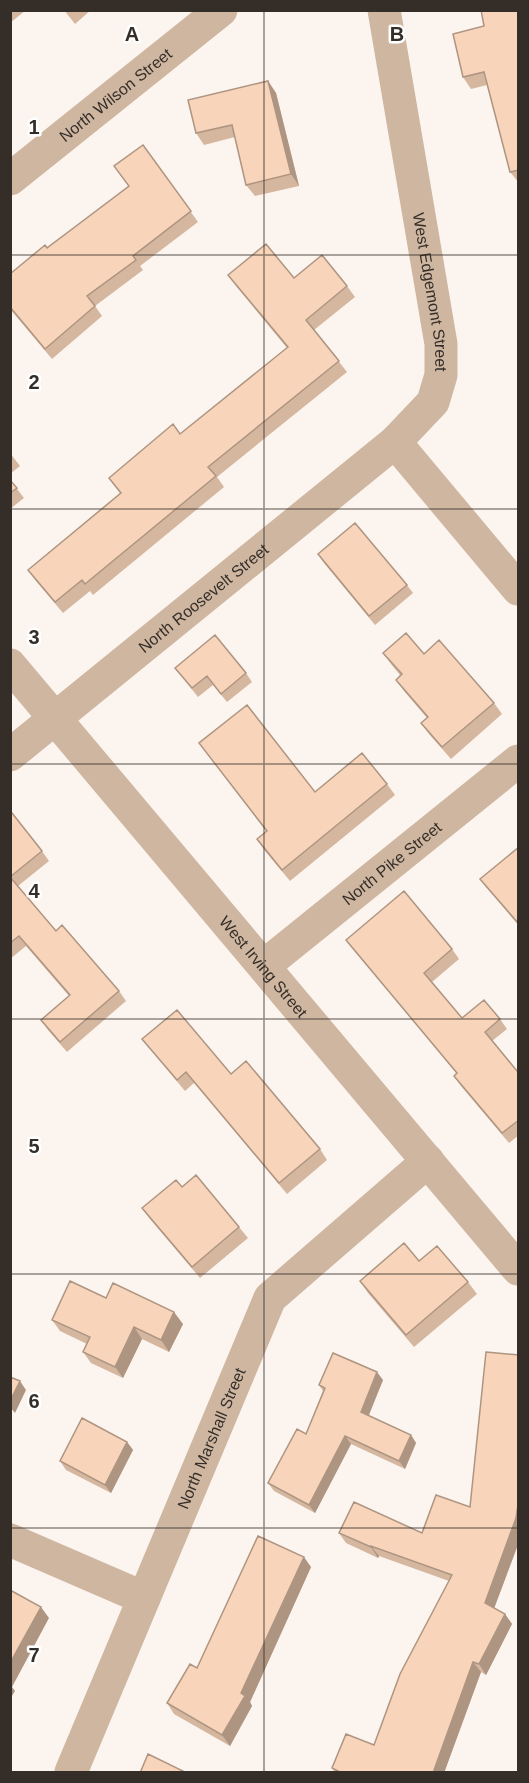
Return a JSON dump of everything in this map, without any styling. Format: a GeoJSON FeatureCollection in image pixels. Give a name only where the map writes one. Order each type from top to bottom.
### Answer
{"type":"FeatureCollection","features":[{"type":"Feature","properties":{"kind":"street","name":"North Wilson Street"},"geometry":{"type":"LineString","coordinates":[[10,179],[221,10]]}},
{"type":"Feature","properties":{"kind":"street","name":"West Edgemont Street"},"geometry":{"type":"LineString","coordinates":[[384,10],[441,344],[441,375],[433,402],[395,442]]}},
{"type":"Feature","properties":{"kind":"street"},"geometry":{"type":"LineString","coordinates":[[395,442],[519,589]]}},
{"type":"Feature","properties":{"kind":"street","name":"North Roosevelt Street"},"geometry":{"type":"LineString","coordinates":[[10,754],[395,442]]}},
{"type":"Feature","properties":{"kind":"street","name":"West Irving Street"},"geometry":{"type":"LineString","coordinates":[[10,665],[519,1269]]}},
{"type":"Feature","properties":{"kind":"street","name":"North Pike Street"},"geometry":{"type":"LineString","coordinates":[[264,966],[519,761]]}},
{"type":"Feature","properties":{"kind":"street","name":"North Marshall Street"},"geometry":{"type":"LineString","coordinates":[[71,1773],[270,1298],[428,1161]]}},
{"type":"Feature","properties":{"kind":"street"},"geometry":{"type":"LineString","coordinates":[[10,1540],[144,1598]]}},
{"type":"Feature","properties":{"kind":"building"},"geometry":{"type":"Polygon","coordinates":[[[481,10],[519,10],[519,170],[510,172],[484,72],[463,77],[453,34],[484,26],[481,10]]]}},
{"type":"Feature","properties":{"kind":"building"},"geometry":{"type":"Polygon","coordinates":[[[268,81],[291,174],[246,185],[232,125],[196,133],[188,100],[268,81]]]}},
{"type":"Feature","properties":{"kind":"building"},"geometry":{"type":"Polygon","coordinates":[[[143,145],[191,211],[133,256],[136,260],[87,296],[95,306],[45,349],[10,307],[10,274],[45,245],[47,248],[129,186],[114,166],[143,145]]]}},
{"type":"Feature","properties":{"kind":"building"},"geometry":{"type":"Polygon","coordinates":[[[266,244],[294,278],[322,255],[347,286],[306,320],[339,361],[208,467],[216,476],[85,584],[82,580],[55,602],[28,570],[121,493],[109,478],[173,424],[180,434],[288,347],[228,275],[266,244]]]}},
{"type":"Feature","properties":{"kind":"building"},"geometry":{"type":"Polygon","coordinates":[[[10,480],[17,488],[10,493],[10,480]]]}},
{"type":"Feature","properties":{"kind":"building"},"geometry":{"type":"Polygon","coordinates":[[[355,523],[407,585],[369,616],[318,554],[355,523]]]}},
{"type":"Feature","properties":{"kind":"building"},"geometry":{"type":"Polygon","coordinates":[[[406,633],[424,654],[439,640],[494,703],[442,747],[421,723],[428,717],[396,680],[402,674],[383,653],[406,633]]]}},
{"type":"Feature","properties":{"kind":"building"},"geometry":{"type":"Polygon","coordinates":[[[215,635],[246,673],[221,694],[207,676],[192,688],[175,668],[215,635]]]}},
{"type":"Feature","properties":{"kind":"building"},"geometry":{"type":"Polygon","coordinates":[[[247,705],[315,792],[362,753],[387,784],[282,870],[257,839],[267,831],[199,743],[247,705]]]}},
{"type":"Feature","properties":{"kind":"building"},"geometry":{"type":"Polygon","coordinates":[[[12,813],[42,851],[10,877],[10,814],[12,813]]]}},
{"type":"Feature","properties":{"kind":"building"},"geometry":{"type":"Polygon","coordinates":[[[519,847],[519,924],[480,879],[519,847]]]}},
{"type":"Feature","properties":{"kind":"building"},"geometry":{"type":"Polygon","coordinates":[[[10,877],[56,931],[62,925],[119,991],[60,1042],[41,1020],[70,995],[19,936],[10,943],[10,877]]]}},
{"type":"Feature","properties":{"kind":"building"},"geometry":{"type":"Polygon","coordinates":[[[404,891],[452,949],[424,973],[462,1018],[484,1000],[500,1019],[485,1032],[517,1071],[519,1069],[519,1120],[502,1133],[454,1076],[457,1073],[346,940],[404,891]]]}},
{"type":"Feature","properties":{"kind":"building"},"geometry":{"type":"Polygon","coordinates":[[[177,1010],[231,1074],[246,1061],[320,1149],[279,1183],[186,1072],[177,1080],[142,1039],[177,1010]]]}},
{"type":"Feature","properties":{"kind":"building"},"geometry":{"type":"Polygon","coordinates":[[[196,1175],[239,1227],[192,1267],[142,1208],[176,1180],[182,1187],[196,1175]]]}},
{"type":"Feature","properties":{"kind":"building"},"geometry":{"type":"Polygon","coordinates":[[[404,1243],[419,1261],[437,1246],[468,1282],[406,1335],[360,1281],[404,1243]]]}},
{"type":"Feature","properties":{"kind":"building"},"geometry":{"type":"Polygon","coordinates":[[[70,1281],[106,1298],[113,1283],[174,1312],[161,1340],[134,1327],[115,1367],[83,1352],[90,1337],[52,1320],[70,1281]]]}},
{"type":"Feature","properties":{"kind":"building"},"geometry":{"type":"Polygon","coordinates":[[[486,1352],[519,1355],[519,1498],[516,1518],[485,1603],[505,1614],[479,1664],[473,1662],[434,1770],[441,1773],[342,1773],[332,1768],[346,1734],[374,1745],[400,1674],[452,1575],[371,1547],[339,1533],[354,1502],[422,1533],[436,1495],[470,1507],[486,1352]]]}},
{"type":"Feature","properties":{"kind":"building"},"geometry":{"type":"Polygon","coordinates":[[[333,1353],[377,1372],[361,1412],[411,1435],[399,1461],[345,1436],[309,1505],[268,1483],[297,1429],[306,1434],[325,1388],[319,1385],[333,1353]]]}},
{"type":"Feature","properties":{"kind":"building"},"geometry":{"type":"Polygon","coordinates":[[[10,1377],[20,1381],[10,1401],[10,1377]]]}},
{"type":"Feature","properties":{"kind":"building"},"geometry":{"type":"Polygon","coordinates":[[[82,1418],[127,1442],[105,1485],[60,1461],[82,1418]]]}},
{"type":"Feature","properties":{"kind":"building"},"geometry":{"type":"Polygon","coordinates":[[[258,1536],[304,1557],[241,1693],[245,1696],[222,1735],[167,1703],[190,1664],[197,1668],[258,1536]]]}},
{"type":"Feature","properties":{"kind":"building"},"geometry":{"type":"Polygon","coordinates":[[[10,1590],[41,1607],[10,1663],[10,1590]]]}},
{"type":"Feature","properties":{"kind":"building"},"geometry":{"type":"Polygon","coordinates":[[[148,1754],[183,1771],[182,1773],[140,1773],[148,1754]]]}}]}
